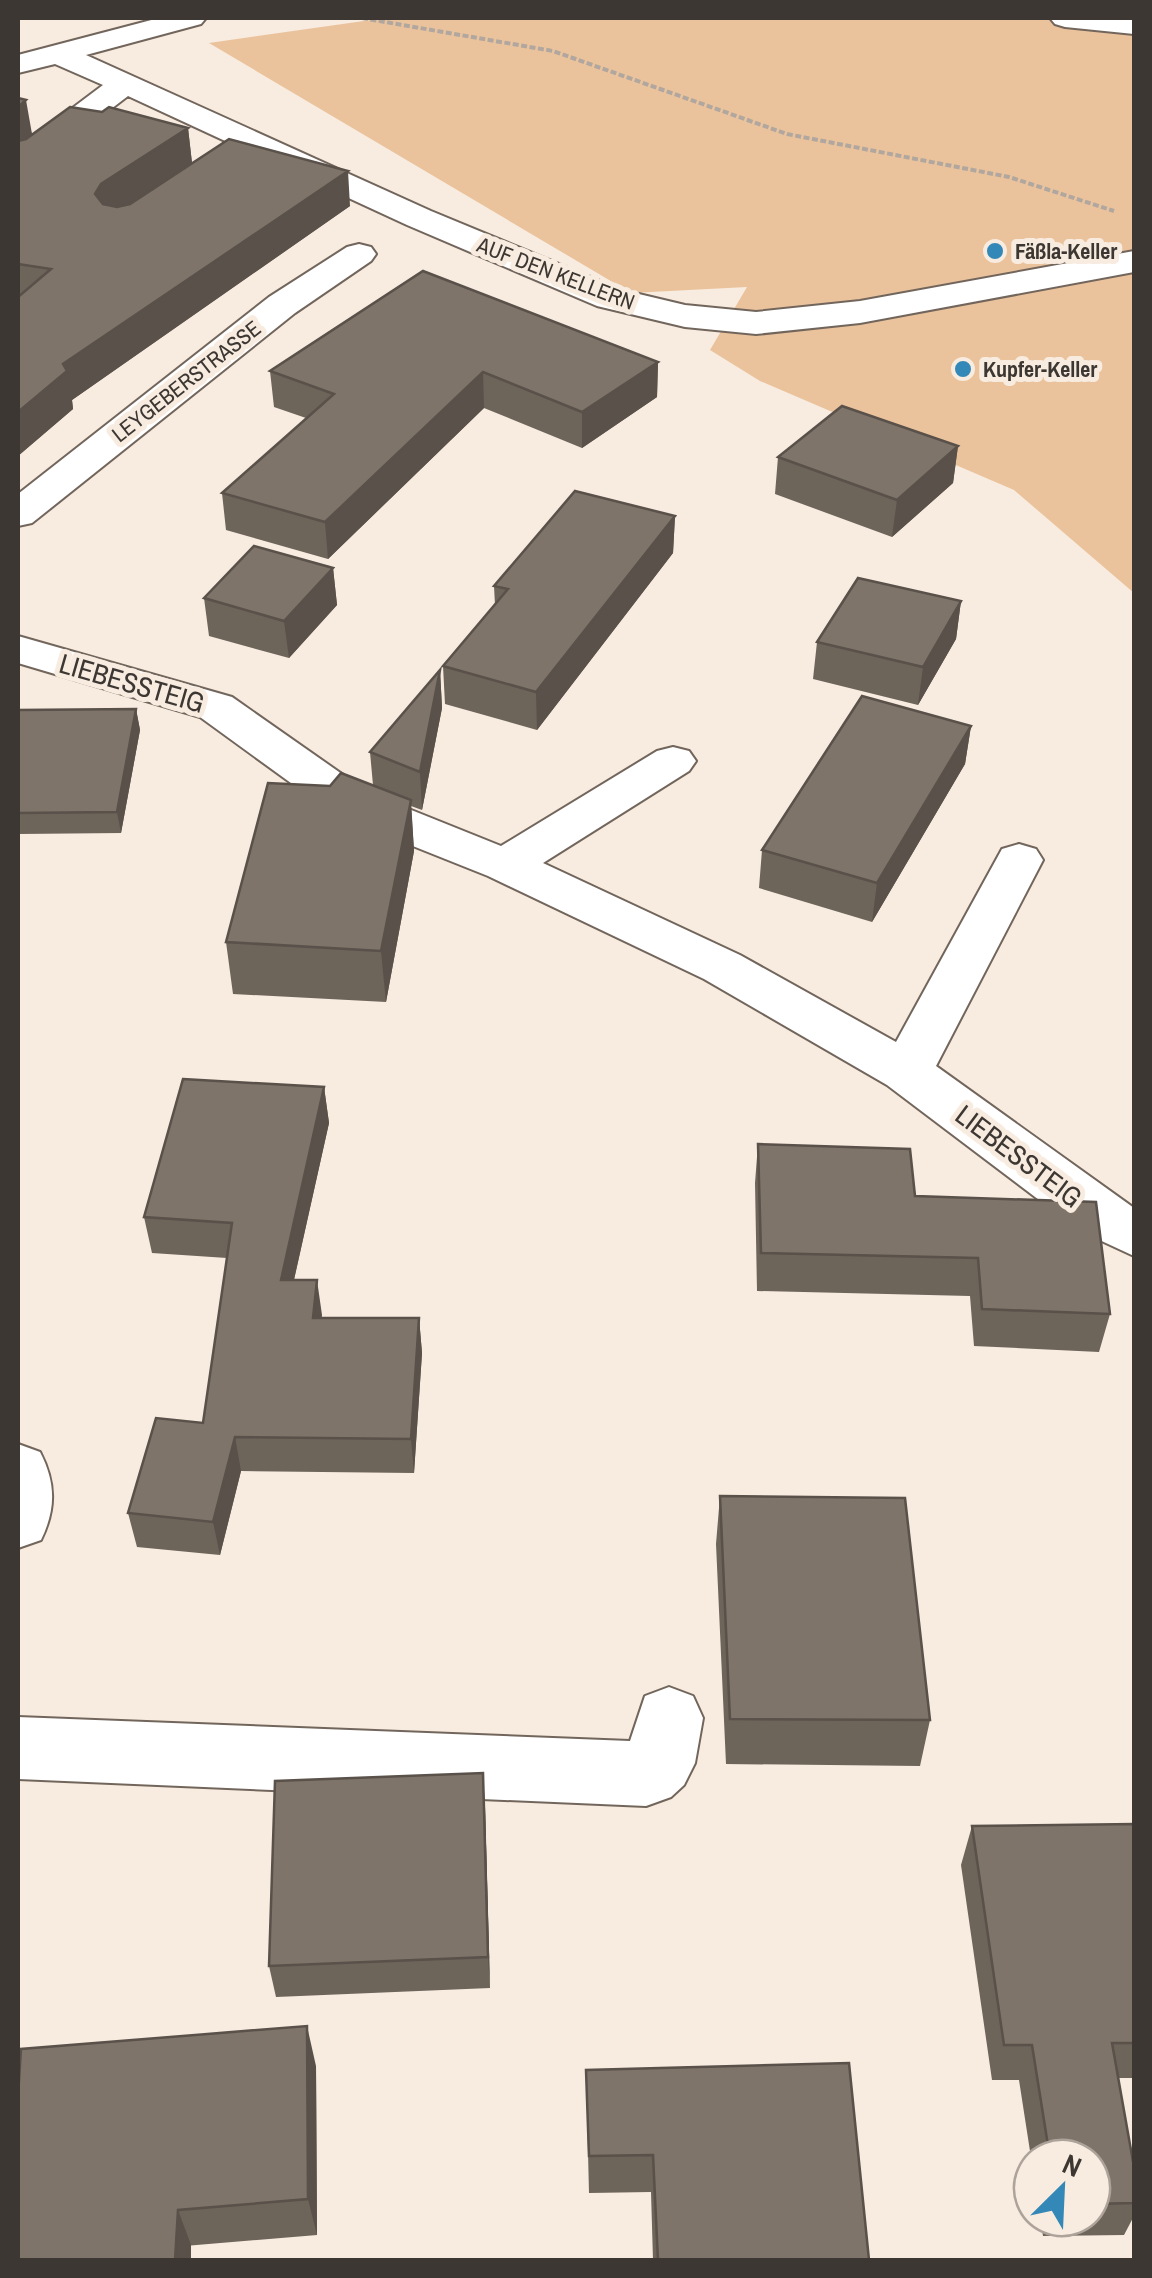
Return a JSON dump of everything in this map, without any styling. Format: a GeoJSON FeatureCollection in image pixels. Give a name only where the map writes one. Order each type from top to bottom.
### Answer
{"type":"FeatureCollection","features":[{"type":"Feature","properties":{"kind":"street"},"geometry":{"type":"LineString","coordinates":[[18,64],[191,18]]}},
{"type":"Feature","properties":{"kind":"street"},"geometry":{"type":"LineString","coordinates":[[1065,18],[1134,25]]}},
{"type":"Feature","properties":{"kind":"street","name":"AUF DEN KELLERN"},"geometry":{"type":"LineString","coordinates":[[56,54],[126,83],[240,150],[419,218],[610,298],[686,316],[756,322],[860,312],[1134,262]]}},
{"type":"Feature","properties":{"kind":"street"},"geometry":{"type":"LineString","coordinates":[[18,164],[126,83]]}},
{"type":"Feature","properties":{"kind":"street","name":"LEYGEBERSTRASSE"},"geometry":{"type":"LineString","coordinates":[[18,514],[282,305],[359,254]]}},
{"type":"Feature","properties":{"kind":"street","name":"LIEBESSTEIG"},"geometry":{"type":"LineString","coordinates":[[18,649],[216,707],[352,804],[505,865],[722,967],[906,1072],[1100,1216],[1134,1234]]}},
{"type":"Feature","properties":{"kind":"street"},"geometry":{"type":"LineString","coordinates":[[505,865],[672,761]]}},
{"type":"Feature","properties":{"kind":"street"},"geometry":{"type":"LineString","coordinates":[[906,1072],[1019,860]]}},
{"type":"Feature","properties":{"kind":"street"},"geometry":{"type":"LineString","coordinates":[[18,1470],[22,1499],[18,1521]]}},
{"type":"Feature","properties":{"kind":"street"},"geometry":{"type":"LineString","coordinates":[[18,1748],[646,1774],[660,1763],[669,1718]]}},
{"type":"Feature","properties":{"kind":"path"},"geometry":{"type":"LineString","coordinates":[[362,18],[553,51],[788,134],[1009,177],[1116,212]]}},
{"type":"Feature","properties":{"kind":"shaded area"},"geometry":{"type":"Polygon","coordinates":[[[385,18],[1134,18],[1134,593],[1014,490],[760,381],[710,350],[747,287],[631,293],[209,43],[385,18]]]}},
{"type":"Feature","properties":{"kind":"building"},"geometry":{"type":"Polygon","coordinates":[[[70,107],[102,112],[109,107],[188,128],[101,184],[95,194],[103,204],[130,204],[229,139],[348,171],[63,364],[67,371],[18,412],[18,297],[51,269],[18,264],[18,141],[70,107]]]}},
{"type":"Feature","properties":{"kind":"building"},"geometry":{"type":"Polygon","coordinates":[[[423,271],[658,362],[582,412],[483,372],[325,522],[222,493],[334,394],[270,371],[423,271]]]}},
{"type":"Feature","properties":{"kind":"building"},"geometry":{"type":"Polygon","coordinates":[[[842,406],[958,446],[897,500],[778,457],[842,406]]]}},
{"type":"Feature","properties":{"kind":"building"},"geometry":{"type":"Polygon","coordinates":[[[575,491],[675,516],[536,692],[443,666],[508,589],[494,586],[575,491]]]}},
{"type":"Feature","properties":{"kind":"building"},"geometry":{"type":"Polygon","coordinates":[[[254,546],[333,568],[284,621],[204,598],[254,546]]]}},
{"type":"Feature","properties":{"kind":"building"},"geometry":{"type":"Polygon","coordinates":[[[858,578],[961,601],[923,667],[817,642],[858,578]]]}},
{"type":"Feature","properties":{"kind":"building"},"geometry":{"type":"Polygon","coordinates":[[[440,670],[420,772],[370,752],[440,670]]]}},
{"type":"Feature","properties":{"kind":"building"},"geometry":{"type":"Polygon","coordinates":[[[862,696],[971,726],[877,883],[762,850],[862,696]]]}},
{"type":"Feature","properties":{"kind":"building"},"geometry":{"type":"Polygon","coordinates":[[[136,709],[117,812],[18,813],[18,710],[136,709]]]}},
{"type":"Feature","properties":{"kind":"building"},"geometry":{"type":"Polygon","coordinates":[[[341,773],[411,800],[381,951],[226,942],[268,783],[330,786],[341,773]]]}},
{"type":"Feature","properties":{"kind":"building"},"geometry":{"type":"Polygon","coordinates":[[[183,1079],[324,1087],[281,1280],[317,1280],[313,1318],[419,1318],[411,1439],[235,1437],[213,1522],[128,1513],[156,1418],[203,1423],[232,1223],[144,1217],[183,1079]]]}},
{"type":"Feature","properties":{"kind":"building"},"geometry":{"type":"Polygon","coordinates":[[[758,1144],[910,1149],[915,1196],[1096,1202],[1110,1314],[982,1309],[978,1258],[761,1253],[758,1144]]]}},
{"type":"Feature","properties":{"kind":"building"},"geometry":{"type":"Polygon","coordinates":[[[720,1496],[905,1498],[930,1720],[730,1719],[720,1496]]]}},
{"type":"Feature","properties":{"kind":"building"},"geometry":{"type":"Polygon","coordinates":[[[483,1773],[488,1957],[269,1966],[275,1781],[483,1773]]]}},
{"type":"Feature","properties":{"kind":"building"},"geometry":{"type":"Polygon","coordinates":[[[1134,1824],[1134,2043],[1112,2043],[1134,2167],[1134,2203],[1112,2204],[1112,2138],[1047,2138],[1032,2045],[1004,2045],[972,1826],[1134,1824]]]}},
{"type":"Feature","properties":{"kind":"building"},"geometry":{"type":"Polygon","coordinates":[[[307,2026],[308,2199],[178,2210],[175,2260],[18,2260],[21,2049],[307,2026]]]}},
{"type":"Feature","properties":{"kind":"building"},"geometry":{"type":"Polygon","coordinates":[[[849,2063],[869,2260],[658,2260],[653,2155],[589,2156],[586,2070],[849,2063]]]}},
{"type":"Feature","properties":{"kind":"place","name":"Fäßla-Keller"},"geometry":{"type":"Point","coordinates":[995,251]}},
{"type":"Feature","properties":{"kind":"place","name":"Kupfer-Keller"},"geometry":{"type":"Point","coordinates":[963,369]}}]}
